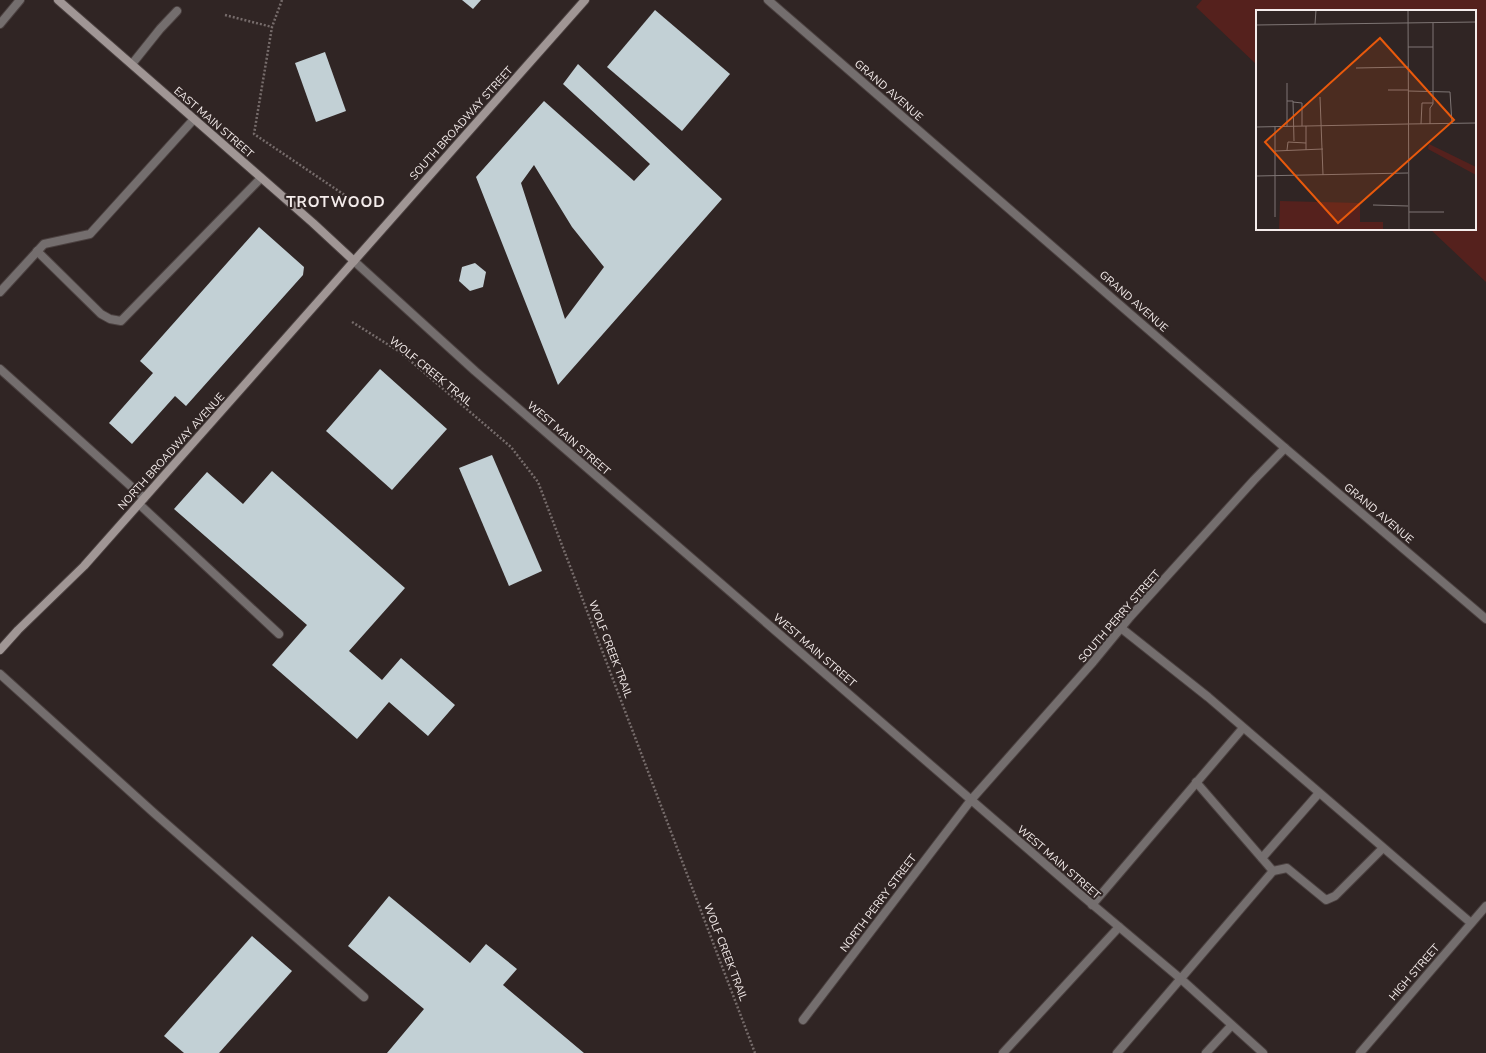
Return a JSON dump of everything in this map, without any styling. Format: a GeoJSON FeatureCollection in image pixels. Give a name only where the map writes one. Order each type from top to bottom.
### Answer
{"type":"FeatureCollection","features":[{"type":"Feature","properties":{"kind":"main road","name":"EAST MAIN STREET"},"geometry":{"type":"LineString","coordinates":[[58,0],[354,261]]}},
{"type":"Feature","properties":{"kind":"main road","name":"SOUTH BROADWAY STREET"},"geometry":{"type":"LineString","coordinates":[[354,261],[585,0]]}},
{"type":"Feature","properties":{"kind":"main road","name":"NORTH BROADWAY AVENUE"},"geometry":{"type":"LineString","coordinates":[[0,650],[18,630],[84,566],[354,261]]}},
{"type":"Feature","properties":{"kind":"street"},"geometry":{"type":"LineString","coordinates":[[0,24],[20,0]]}},
{"type":"Feature","properties":{"kind":"street","name":"GRAND AVENUE"},"geometry":{"type":"LineString","coordinates":[[768,0],[1285,448],[1486,619]]}},
{"type":"Feature","properties":{"kind":"street"},"geometry":{"type":"LineString","coordinates":[[132,64],[160,29],[178,11]]}},
{"type":"Feature","properties":{"kind":"street"},"geometry":{"type":"LineString","coordinates":[[0,292],[44,244],[90,234],[194,119]]}},
{"type":"Feature","properties":{"kind":"street"},"geometry":{"type":"LineString","coordinates":[[37,251],[100,314],[110,319],[122,321],[261,178]]}},
{"type":"Feature","properties":{"kind":"street","name":"WEST MAIN STREET"},"geometry":{"type":"LineString","coordinates":[[354,261],[475,371],[1092,905],[1181,979],[1262,1053]]}},
{"type":"Feature","properties":{"kind":"street"},"geometry":{"type":"LineString","coordinates":[[0,369],[142,501],[279,634]]}},
{"type":"Feature","properties":{"kind":"street","name":"SOUTH PERRY STREET"},"geometry":{"type":"LineString","coordinates":[[971,800],[1093,662],[1121,628],[1248,486],[1285,448]]}},
{"type":"Feature","properties":{"kind":"street"},"geometry":{"type":"LineString","coordinates":[[1121,628],[1208,697],[1471,924]]}},
{"type":"Feature","properties":{"kind":"street"},"geometry":{"type":"LineString","coordinates":[[0,674],[154,813],[364,997]]}},
{"type":"Feature","properties":{"kind":"street"},"geometry":{"type":"LineString","coordinates":[[1092,905],[1243,728]]}},
{"type":"Feature","properties":{"kind":"street"},"geometry":{"type":"LineString","coordinates":[[1196,782],[1273,871]]}},
{"type":"Feature","properties":{"kind":"street"},"geometry":{"type":"LineString","coordinates":[[1262,858],[1319,793]]}},
{"type":"Feature","properties":{"kind":"street","name":"NORTH PERRY STREET"},"geometry":{"type":"LineString","coordinates":[[803,1020],[971,800]]}},
{"type":"Feature","properties":{"kind":"street"},"geometry":{"type":"LineString","coordinates":[[1117,1053],[1273,871],[1287,868],[1326,900],[1335,896],[1383,848]]}},
{"type":"Feature","properties":{"kind":"street","name":"HIGH STREET"},"geometry":{"type":"LineString","coordinates":[[1360,1053],[1486,906]]}},
{"type":"Feature","properties":{"kind":"street"},"geometry":{"type":"LineString","coordinates":[[1003,1053],[1119,927]]}},
{"type":"Feature","properties":{"kind":"street"},"geometry":{"type":"LineString","coordinates":[[1206,1053],[1231,1026]]}},
{"type":"Feature","properties":{"kind":"path"},"geometry":{"type":"LineString","coordinates":[[282,0],[272,27],[254,134],[349,198]]}},
{"type":"Feature","properties":{"kind":"path"},"geometry":{"type":"LineString","coordinates":[[225,15],[272,27]]}},
{"type":"Feature","properties":{"kind":"path","name":"WOLF CREEK TRAIL"},"geometry":{"type":"LineString","coordinates":[[352,322],[400,352],[511,447],[538,482],[755,1053]]}},
{"type":"Feature","properties":{"kind":"shaded area"},"geometry":{"type":"Polygon","coordinates":[[[1202,0],[1486,0],[1486,282],[1431,230],[1476,230],[1476,10],[1256,10],[1256,64],[1196,7],[1202,0]]]}},
{"type":"Feature","properties":{"kind":"building"},"geometry":{"type":"Polygon","coordinates":[[[462,0],[481,0],[473,9],[462,0]]]}},
{"type":"Feature","properties":{"kind":"building"},"geometry":{"type":"Polygon","coordinates":[[[655,10],[730,74],[682,131],[607,67],[655,10]]]}},
{"type":"Feature","properties":{"kind":"building"},"geometry":{"type":"Polygon","coordinates":[[[325,52],[346,111],[316,122],[295,63],[325,52]]]}},
{"type":"Feature","properties":{"kind":"building"},"geometry":{"type":"Polygon","coordinates":[[[578,64],[722,199],[558,385],[476,177],[544,101],[634,181],[650,164],[563,84],[578,64]],[[534,165],[521,183],[565,319],[604,267],[572,227],[534,165]]]}},
{"type":"Feature","properties":{"kind":"building"},"geometry":{"type":"Polygon","coordinates":[[[259,227],[304,267],[303,275],[186,406],[175,396],[132,444],[109,423],[153,373],[140,361],[259,227]]]}},
{"type":"Feature","properties":{"kind":"building"},"geometry":{"type":"Polygon","coordinates":[[[475,263],[486,272],[483,287],[470,291],[459,281],[462,267],[475,263]]]}},
{"type":"Feature","properties":{"kind":"building"},"geometry":{"type":"Polygon","coordinates":[[[380,369],[447,429],[392,490],[326,431],[380,369]]]}},
{"type":"Feature","properties":{"kind":"building"},"geometry":{"type":"Polygon","coordinates":[[[492,455],[542,571],[509,586],[459,468],[492,455]]]}},
{"type":"Feature","properties":{"kind":"building"},"geometry":{"type":"Polygon","coordinates":[[[272,471],[405,588],[349,651],[382,680],[401,658],[455,705],[428,736],[389,702],[357,739],[272,665],[307,625],[174,509],[207,472],[243,504],[272,471]]]}},
{"type":"Feature","properties":{"kind":"building"},"geometry":{"type":"Polygon","coordinates":[[[389,896],[470,963],[486,944],[517,969],[503,985],[584,1053],[387,1053],[424,1009],[348,946],[389,896]]]}},
{"type":"Feature","properties":{"kind":"building"},"geometry":{"type":"Polygon","coordinates":[[[252,936],[292,971],[219,1053],[184,1053],[164,1036],[252,936]]]}},
{"type":"Feature","properties":{"kind":"district","name":"TROTWOOD"},"geometry":{"type":"Point","coordinates":[336,202]}}]}
